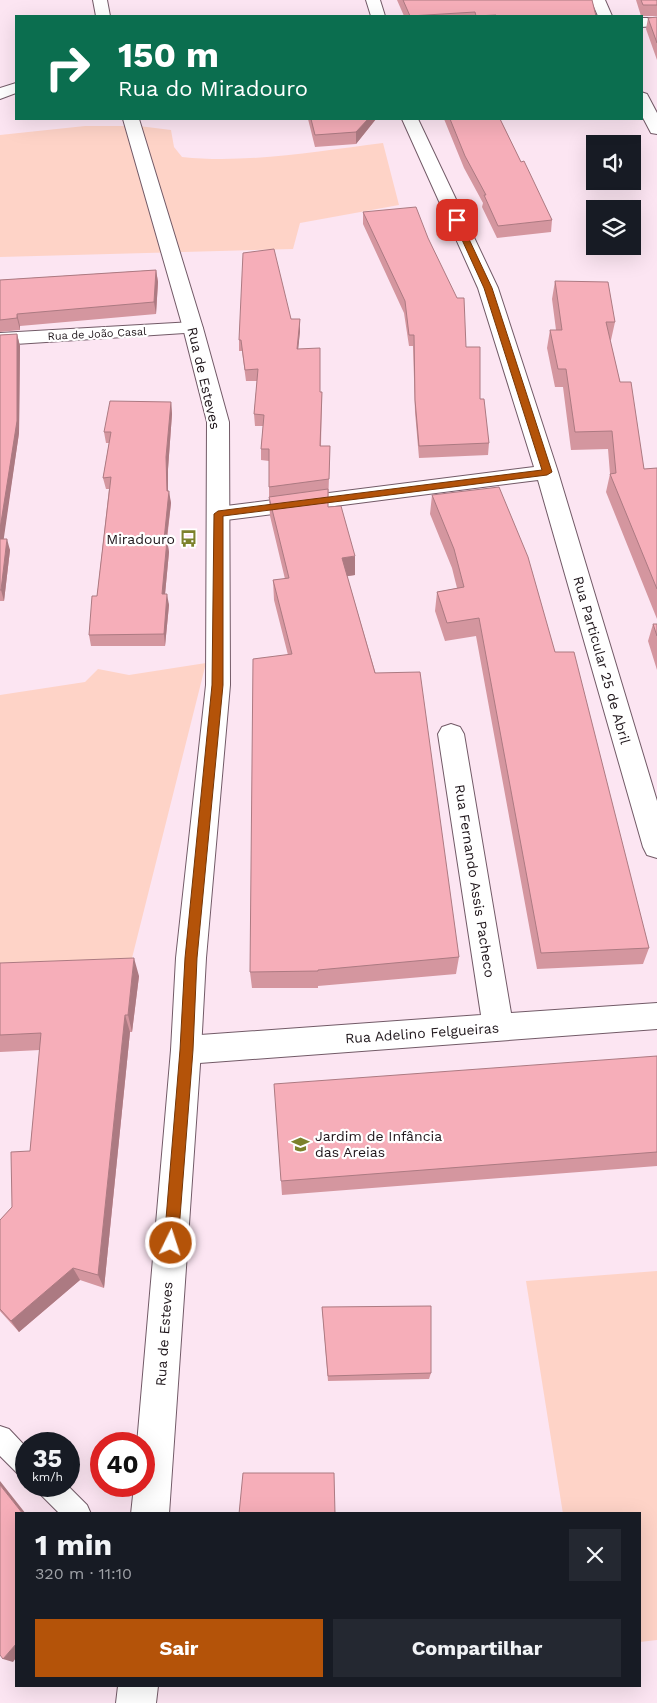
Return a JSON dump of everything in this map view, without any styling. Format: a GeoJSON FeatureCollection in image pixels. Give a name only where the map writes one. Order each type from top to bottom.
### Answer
{"type":"FeatureCollection","features":[{"type":"Feature","properties":{"kind":"street"},"geometry":{"type":"LineString","coordinates":[[100,0],[103,15]]}},
{"type":"Feature","properties":{"kind":"street"},"geometry":{"type":"LineString","coordinates":[[373,0],[378,15]]}},
{"type":"Feature","properties":{"kind":"street"},"geometry":{"type":"LineString","coordinates":[[598,0],[605,15]]}},
{"type":"Feature","properties":{"kind":"street"},"geometry":{"type":"LineString","coordinates":[[643,23],[657,22]]}},
{"type":"Feature","properties":{"kind":"street"},"geometry":{"type":"LineString","coordinates":[[0,94],[15,88]]}},
{"type":"Feature","properties":{"kind":"street"},"geometry":{"type":"LineString","coordinates":[[643,101],[656,126]]}},
{"type":"Feature","properties":{"kind":"street","name":"Rua de Esteves"},"geometry":{"type":"LineString","coordinates":[[131,120],[193,328],[218,422],[218,685],[191,958],[186,1050],[150,1512]]}},
{"type":"Feature","properties":{"kind":"street","name":"Rua Particular 25 de Abril"},"geometry":{"type":"LineString","coordinates":[[410,120],[488,288],[547,472],[657,847]]}},
{"type":"Feature","properties":{"kind":"street","name":"Rua de João Casal"},"geometry":{"type":"LineString","coordinates":[[0,339],[193,328]]}},
{"type":"Feature","properties":{"kind":"street"},"geometry":{"type":"LineString","coordinates":[[218,514],[547,472]]}},
{"type":"Feature","properties":{"kind":"street","name":"Rua Fernando Assis Pacheco"},"geometry":{"type":"LineString","coordinates":[[451,734],[498,1028]]}},
{"type":"Feature","properties":{"kind":"street","name":"Rua Adelino Felgueiras"},"geometry":{"type":"LineString","coordinates":[[186,1050],[657,1016]]}},
{"type":"Feature","properties":{"kind":"street"},"geometry":{"type":"LineString","coordinates":[[136,1703],[138,1687]]}},
{"type":"Feature","properties":{"kind":"lane"},"geometry":{"type":"LineString","coordinates":[[0,1438],[15,1453]]}},
{"type":"Feature","properties":{"kind":"lane"},"geometry":{"type":"LineString","coordinates":[[61,1497],[76,1512]]}},
{"type":"Feature","properties":{"kind":"shaded area"},"geometry":{"type":"Polygon","coordinates":[[[85,126],[139,126],[171,130],[174,147],[182,157],[207,159],[282,156],[383,143],[399,205],[300,223],[293,249],[0,257],[0,135],[85,126]]]}},
{"type":"Feature","properties":{"kind":"shaded area"},"geometry":{"type":"Polygon","coordinates":[[[206,663],[130,966],[0,970],[0,695],[85,682],[98,669],[129,675],[206,663]]]}},
{"type":"Feature","properties":{"kind":"shaded area"},"geometry":{"type":"Polygon","coordinates":[[[657,1271],[657,1640],[641,1642],[641,1512],[563,1512],[526,1281],[657,1271]]]}},
{"type":"Feature","properties":{"kind":"building"},"geometry":{"type":"Polygon","coordinates":[[[403,0],[592,0],[596,15],[476,15],[475,12],[410,15],[403,0]]]}},
{"type":"Feature","properties":{"kind":"building"},"geometry":{"type":"Polygon","coordinates":[[[641,0],[657,0],[657,5],[643,5],[641,0]]]}},
{"type":"Feature","properties":{"kind":"building"},"geometry":{"type":"Polygon","coordinates":[[[657,17],[657,43],[648,18],[657,17]]]}},
{"type":"Feature","properties":{"kind":"building"},"geometry":{"type":"Polygon","coordinates":[[[311,120],[367,120],[356,132],[315,135],[311,120]]]}},
{"type":"Feature","properties":{"kind":"building"},"geometry":{"type":"Polygon","coordinates":[[[450,120],[500,120],[521,162],[524,161],[552,220],[498,226],[484,195],[486,195],[465,156],[450,120]]]}},
{"type":"Feature","properties":{"kind":"building"},"geometry":{"type":"Polygon","coordinates":[[[416,207],[428,238],[457,298],[464,298],[466,347],[480,347],[480,399],[484,399],[489,443],[419,446],[415,400],[414,335],[409,335],[405,301],[363,212],[416,207]]]}},
{"type":"Feature","properties":{"kind":"building"},"geometry":{"type":"Polygon","coordinates":[[[274,249],[291,319],[300,319],[297,349],[320,348],[320,392],[322,392],[320,446],[330,446],[329,479],[269,487],[269,449],[261,449],[264,415],[254,414],[258,369],[245,370],[241,340],[239,340],[243,253],[274,249]]]}},
{"type":"Feature","properties":{"kind":"building"},"geometry":{"type":"Polygon","coordinates":[[[156,270],[154,302],[17,314],[17,318],[0,320],[0,280],[156,270]]]}},
{"type":"Feature","properties":{"kind":"building"},"geometry":{"type":"Polygon","coordinates":[[[555,281],[608,282],[615,322],[606,322],[620,382],[631,382],[644,469],[657,468],[657,589],[610,474],[616,473],[612,431],[575,432],[566,369],[558,369],[550,330],[562,330],[555,281]]]}},
{"type":"Feature","properties":{"kind":"building"},"geometry":{"type":"Polygon","coordinates":[[[17,334],[17,421],[0,529],[0,335],[17,334]]]}},
{"type":"Feature","properties":{"kind":"building"},"geometry":{"type":"Polygon","coordinates":[[[110,401],[171,402],[166,457],[167,491],[169,491],[164,540],[167,540],[162,594],[167,594],[164,634],[89,635],[92,596],[97,596],[111,477],[103,478],[111,432],[104,432],[110,401]]]}},
{"type":"Feature","properties":{"kind":"building"},"geometry":{"type":"Polygon","coordinates":[[[499,487],[528,557],[555,652],[574,652],[649,948],[541,953],[479,618],[447,623],[437,592],[464,587],[454,549],[432,495],[499,487]]]}},
{"type":"Feature","properties":{"kind":"building"},"geometry":{"type":"Polygon","coordinates":[[[328,489],[328,507],[341,506],[355,556],[342,558],[375,673],[420,672],[459,957],[318,971],[250,972],[253,659],[292,654],[273,580],[289,578],[269,497],[328,489]]]}},
{"type":"Feature","properties":{"kind":"building"},"geometry":{"type":"Polygon","coordinates":[[[0,539],[7,539],[1,590],[0,590],[0,539]]]}},
{"type":"Feature","properties":{"kind":"building"},"geometry":{"type":"Polygon","coordinates":[[[653,624],[657,624],[657,636],[653,624]]]}},
{"type":"Feature","properties":{"kind":"building"},"geometry":{"type":"Polygon","coordinates":[[[134,958],[128,1015],[125,1015],[98,1275],[73,1268],[11,1321],[0,1309],[0,1220],[12,1207],[11,1152],[30,1151],[41,1033],[0,1035],[0,963],[134,958]]]}},
{"type":"Feature","properties":{"kind":"building"},"geometry":{"type":"Polygon","coordinates":[[[657,1056],[657,1152],[281,1181],[274,1084],[657,1056]]]}},
{"type":"Feature","properties":{"kind":"building"},"geometry":{"type":"Polygon","coordinates":[[[431,1306],[431,1373],[328,1376],[322,1307],[431,1306]]]}},
{"type":"Feature","properties":{"kind":"building"},"geometry":{"type":"Polygon","coordinates":[[[243,1473],[334,1473],[335,1512],[239,1512],[243,1473]]]}},
{"type":"Feature","properties":{"kind":"building"},"geometry":{"type":"Polygon","coordinates":[[[0,1485],[21,1512],[15,1512],[15,1645],[3,1659],[0,1655],[0,1485]]]}},
{"type":"Feature","properties":{"kind":"place","name":"Miradouro"},"geometry":{"type":"Point","coordinates":[189,539]}},
{"type":"Feature","properties":{"kind":"place","name":"Jardim de Infância das Areias"},"geometry":{"type":"Point","coordinates":[301,1144]}},
{"type":"Feature","properties":{"kind":"route"},"geometry":{"type":"LineString","coordinates":[[171,1243],[191,958],[218,685],[218,514],[547,472],[488,288],[457,220]]}}]}
